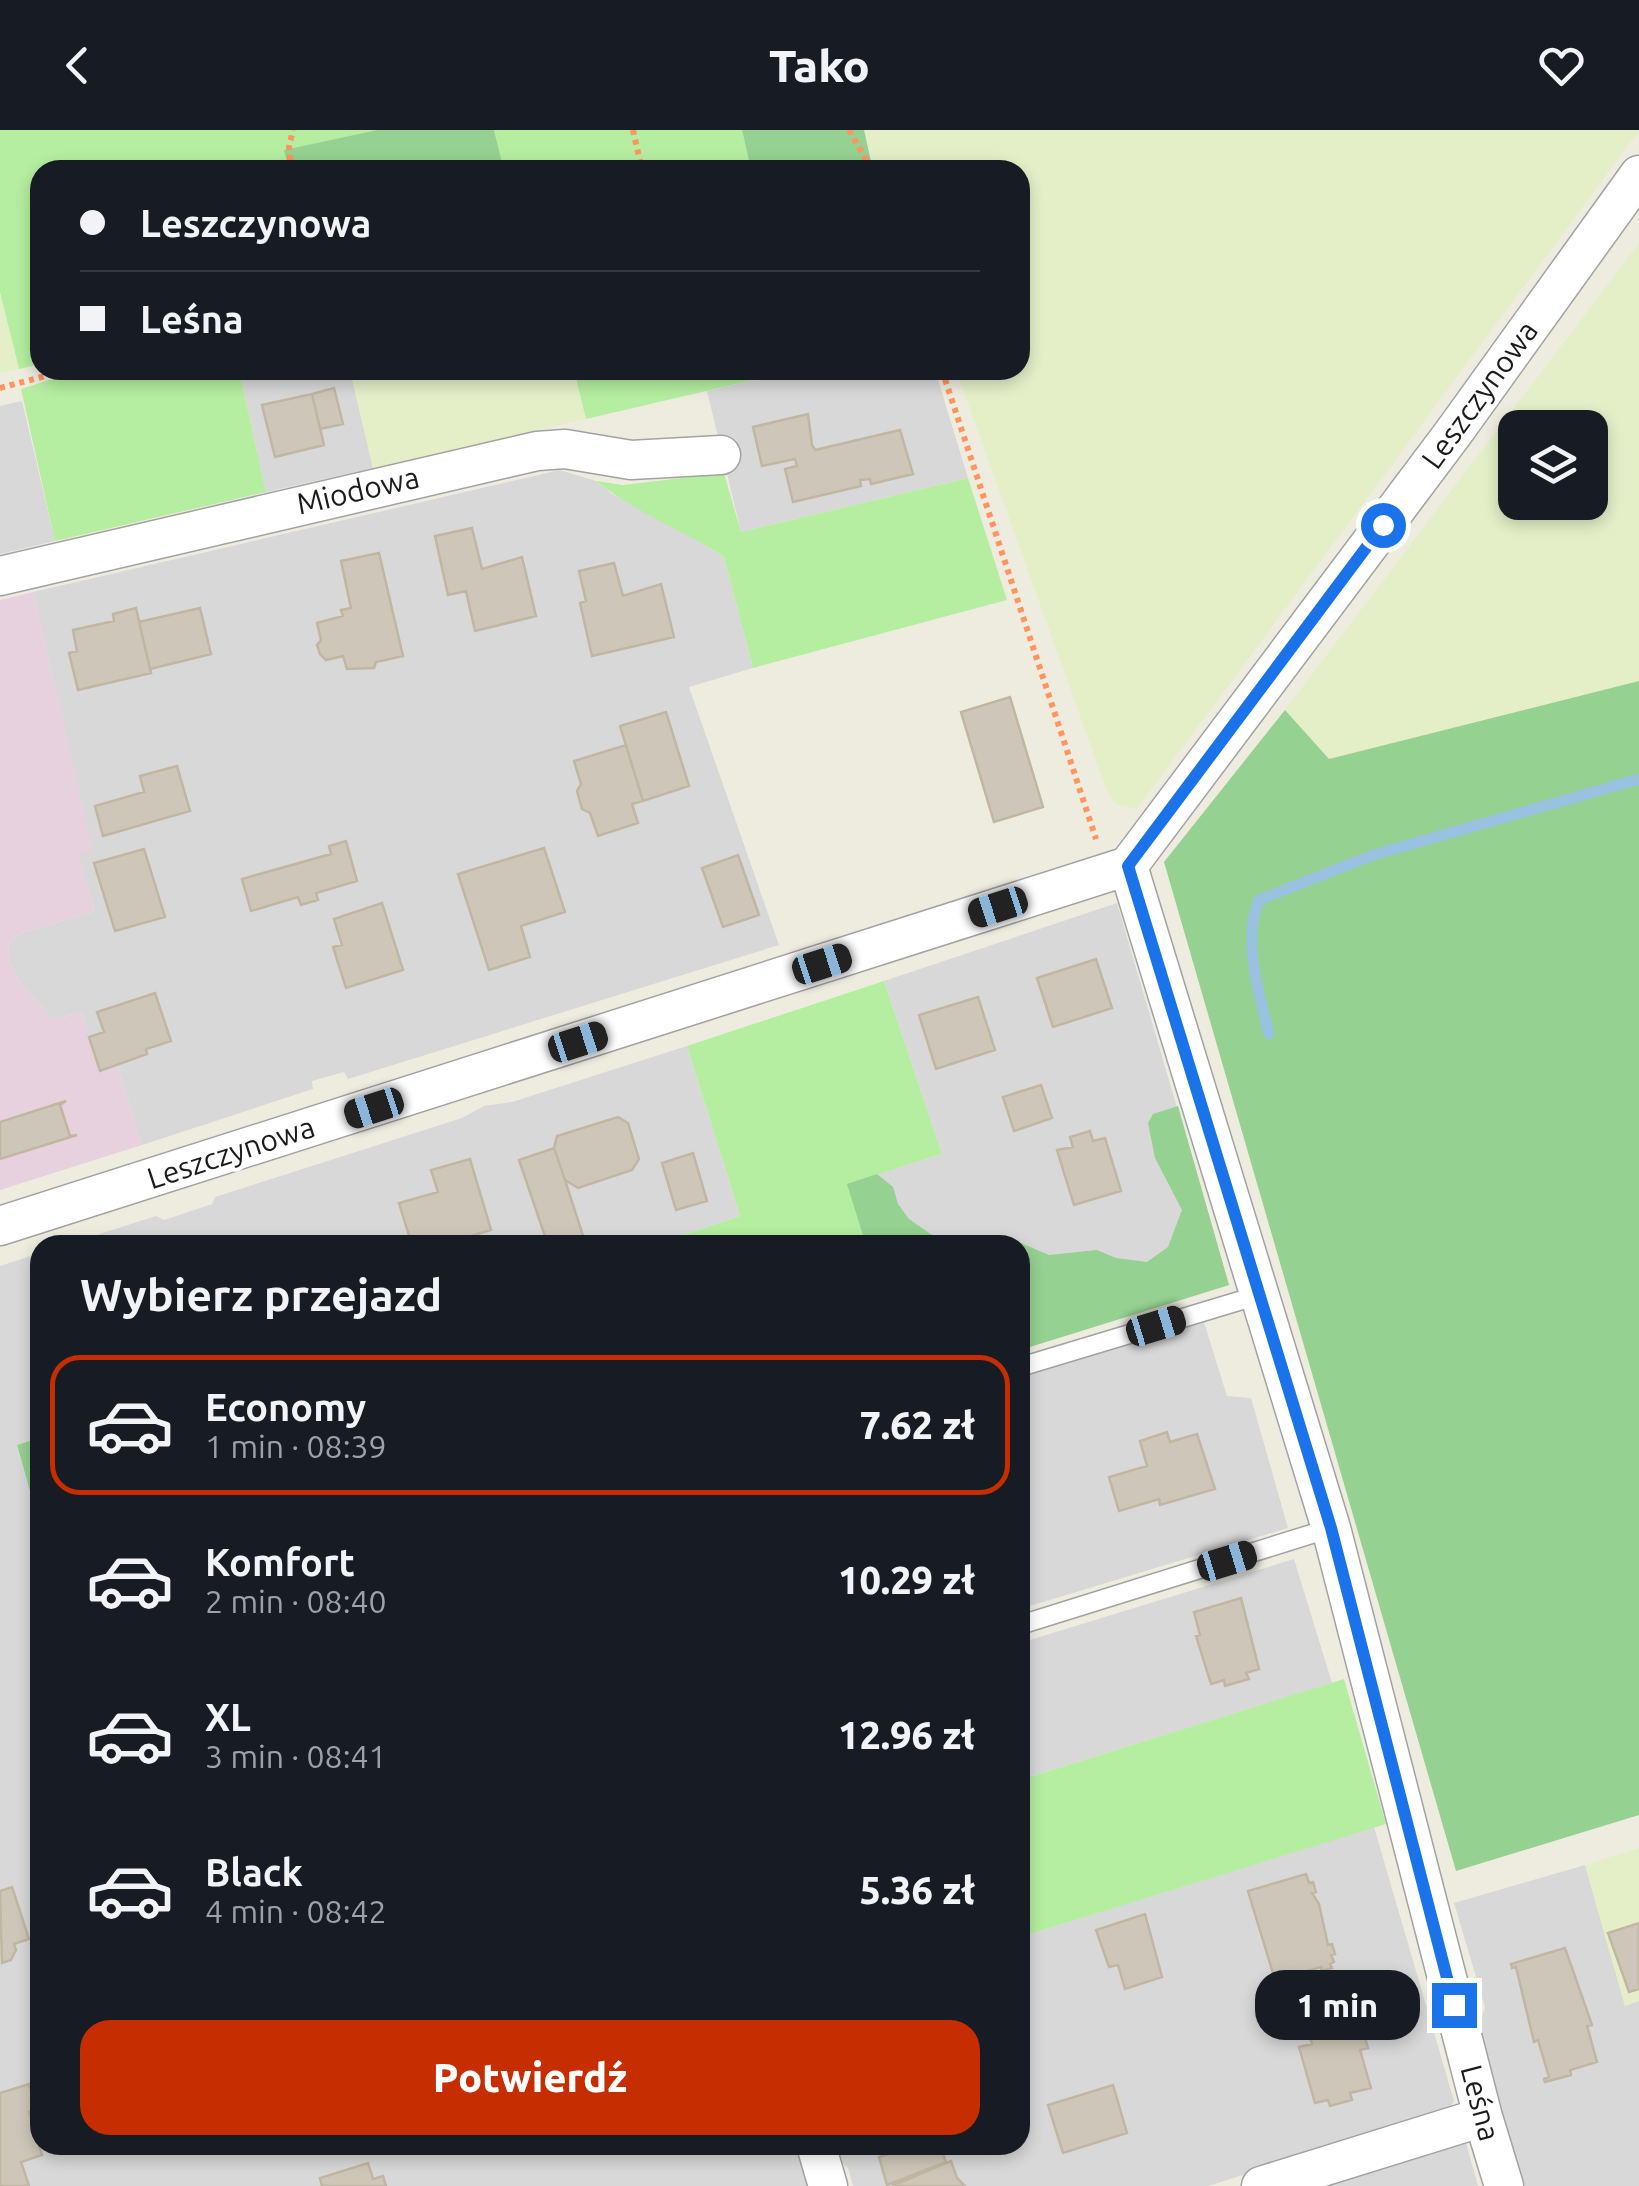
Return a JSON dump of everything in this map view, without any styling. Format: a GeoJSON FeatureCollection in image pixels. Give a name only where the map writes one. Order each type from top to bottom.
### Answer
{"type":"FeatureCollection","features":[{"type":"Feature","properties":{"kind":"street","name":"Leszczynowa"},"geometry":{"type":"LineString","coordinates":[[0,1226],[1117,869],[1454,432],[1639,175]]}},
{"type":"Feature","properties":{"kind":"street","name":"Miodowa"},"geometry":{"type":"LineString","coordinates":[[0,576],[537,451],[565,449],[630,460],[721,455]]}},
{"type":"Feature","properties":{"kind":"street","name":"Leśna"},"geometry":{"type":"LineString","coordinates":[[1117,869],[1259,1295],[1331,1528],[1482,2117],[1504,2186]]}},
{"type":"Feature","properties":{"kind":"street"},"geometry":{"type":"LineString","coordinates":[[1262,2186],[1482,2117]]}},
{"type":"Feature","properties":{"kind":"street"},"geometry":{"type":"LineString","coordinates":[[819,2155],[828,2186]]}},
{"type":"Feature","properties":{"kind":"lane"},"geometry":{"type":"LineString","coordinates":[[1030,1364],[1259,1295]]}},
{"type":"Feature","properties":{"kind":"lane"},"geometry":{"type":"LineString","coordinates":[[1030,1622],[1331,1528]]}},
{"type":"Feature","properties":{"kind":"path"},"geometry":{"type":"LineString","coordinates":[[290,160],[293,130]]}},
{"type":"Feature","properties":{"kind":"path"},"geometry":{"type":"LineString","coordinates":[[634,130],[640,160]]}},
{"type":"Feature","properties":{"kind":"path"},"geometry":{"type":"LineString","coordinates":[[849,130],[866,160]]}},
{"type":"Feature","properties":{"kind":"path"},"geometry":{"type":"LineString","coordinates":[[0,388],[30,380]]}},
{"type":"Feature","properties":{"kind":"path"},"geometry":{"type":"LineString","coordinates":[[946,380],[1117,869]]}},
{"type":"Feature","properties":{"kind":"shaded area"},"geometry":{"type":"Polygon","coordinates":[[[241,380],[352,380],[373,468],[266,492],[241,380]]]}},
{"type":"Feature","properties":{"kind":"shaded area"},"geometry":{"type":"Polygon","coordinates":[[[755,380],[938,380],[968,478],[741,532],[707,391],[755,380]]]}},
{"type":"Feature","properties":{"kind":"shaded area"},"geometry":{"type":"Polygon","coordinates":[[[22,401],[55,541],[0,554],[0,406],[22,401]]]}},
{"type":"Feature","properties":{"kind":"shaded area"},"geometry":{"type":"Polygon","coordinates":[[[560,470],[596,481],[612,494],[724,557],[753,668],[689,687],[779,945],[348,1079],[344,1072],[312,1081],[313,1089],[142,1145],[117,1065],[100,1071],[82,1013],[53,1019],[23,986],[10,964],[8,945],[18,934],[95,911],[77,854],[92,850],[33,592],[560,470]]]}},
{"type":"Feature","properties":{"kind":"shaded area"},"geometry":{"type":"Polygon","coordinates":[[[33,592],[93,851],[78,854],[95,911],[18,934],[8,945],[10,964],[23,986],[53,1019],[82,1013],[100,1070],[117,1065],[142,1145],[0,1190],[0,600],[33,592]]]}},
{"type":"Feature","properties":{"kind":"shaded area"},"geometry":{"type":"Polygon","coordinates":[[[1117,903],[1229,1285],[1030,1347],[1030,1235],[863,1235],[847,1184],[942,1154],[884,981],[1117,903]]]}},
{"type":"Feature","properties":{"kind":"shaded area"},"geometry":{"type":"Polygon","coordinates":[[[687,1046],[740,1216],[683,1235],[96,1235],[156,1216],[164,1220],[212,1204],[215,1197],[462,1118],[484,1106],[512,1102],[687,1046]]]}},
{"type":"Feature","properties":{"kind":"shaded area"},"geometry":{"type":"Polygon","coordinates":[[[30,1256],[30,1441],[17,1446],[30,1492],[30,2155],[802,2155],[811,2186],[0,2186],[0,1266],[30,1256]]]}},
{"type":"Feature","properties":{"kind":"shaded area"},"geometry":{"type":"Polygon","coordinates":[[[1203,1319],[1227,1396],[1251,1398],[1288,1528],[1030,1606],[1030,1374],[1203,1319]]]}},
{"type":"Feature","properties":{"kind":"shaded area"},"geometry":{"type":"Polygon","coordinates":[[[1294,1559],[1332,1683],[1030,1777],[1030,1640],[1294,1559]]]}},
{"type":"Feature","properties":{"kind":"shaded area"},"geometry":{"type":"Polygon","coordinates":[[[1374,1827],[1454,2101],[1448,2111],[1208,2186],[853,2186],[848,2168],[838,2155],[1030,2155],[1030,1934],[1374,1827]]]}},
{"type":"Feature","properties":{"kind":"shaded area"},"geometry":{"type":"Polygon","coordinates":[[[1585,1865],[1625,2005],[1639,2001],[1639,2186],[1525,2186],[1477,2032],[1485,2007],[1454,1903],[1585,1865]]]}},
{"type":"Feature","properties":{"kind":"shaded area"},"geometry":{"type":"Polygon","coordinates":[[[1466,2143],[1478,2186],[1326,2186],[1466,2143]]]}},
{"type":"Feature","properties":{"kind":"green space"},"geometry":{"type":"Polygon","coordinates":[[[0,130],[377,130],[285,150],[287,160],[30,160],[30,366],[19,369],[0,292],[0,130]]]}},
{"type":"Feature","properties":{"kind":"green space"},"geometry":{"type":"Polygon","coordinates":[[[377,130],[494,130],[502,160],[286,160],[284,150],[377,130]]]}},
{"type":"Feature","properties":{"kind":"green space"},"geometry":{"type":"Polygon","coordinates":[[[494,130],[742,130],[749,160],[502,160],[494,130]]]}},
{"type":"Feature","properties":{"kind":"green space"},"geometry":{"type":"Polygon","coordinates":[[[742,130],[864,130],[871,160],[749,160],[742,130]]]}},
{"type":"Feature","properties":{"kind":"green space"},"geometry":{"type":"Polygon","coordinates":[[[864,130],[1639,130],[1137,809],[1116,804],[1107,791],[960,380],[1030,380],[1030,160],[871,160],[864,130]]]}},
{"type":"Feature","properties":{"kind":"green space"},"geometry":{"type":"Polygon","coordinates":[[[1639,243],[1639,681],[1329,759],[1285,710],[1498,429],[1498,520],[1608,520],[1608,410],[1512,410],[1639,243]]]}},
{"type":"Feature","properties":{"kind":"green space"},"geometry":{"type":"Polygon","coordinates":[[[0,292],[19,369],[0,373],[0,292]]]}},
{"type":"Feature","properties":{"kind":"green space"},"geometry":{"type":"Polygon","coordinates":[[[49,380],[241,380],[266,492],[55,541],[21,389],[49,380]]]}},
{"type":"Feature","properties":{"kind":"green space"},"geometry":{"type":"Polygon","coordinates":[[[352,380],[576,380],[586,419],[373,468],[352,380]]]}},
{"type":"Feature","properties":{"kind":"green space"},"geometry":{"type":"Polygon","coordinates":[[[576,380],[753,380],[586,419],[576,380]]]}},
{"type":"Feature","properties":{"kind":"green space"},"geometry":{"type":"Polygon","coordinates":[[[724,473],[741,532],[968,478],[1007,600],[753,668],[724,557],[596,481],[623,485],[724,473]]]}},
{"type":"Feature","properties":{"kind":"green space"},"geometry":{"type":"Polygon","coordinates":[[[1639,681],[1639,1815],[1456,1871],[1164,862],[1285,710],[1329,759],[1639,681]]]}},
{"type":"Feature","properties":{"kind":"green space"},"geometry":{"type":"Polygon","coordinates":[[[884,981],[942,1154],[848,1184],[863,1235],[683,1235],[740,1216],[687,1046],[884,981]]]}},
{"type":"Feature","properties":{"kind":"green space"},"geometry":{"type":"Polygon","coordinates":[[[1178,1106],[1229,1285],[1030,1347],[1030,1247],[1049,1255],[1097,1250],[1116,1258],[1147,1262],[1168,1247],[1182,1210],[1155,1158],[1148,1123],[1153,1114],[1178,1106]]]}},
{"type":"Feature","properties":{"kind":"green space"},"geometry":{"type":"Polygon","coordinates":[[[877,1174],[893,1187],[898,1204],[909,1219],[932,1235],[863,1235],[847,1184],[877,1174]]]}},
{"type":"Feature","properties":{"kind":"green space"},"geometry":{"type":"Polygon","coordinates":[[[30,1441],[30,1491],[17,1445],[30,1441]]]}},
{"type":"Feature","properties":{"kind":"green space"},"geometry":{"type":"Polygon","coordinates":[[[1344,1679],[1386,1824],[1030,1934],[1030,1777],[1344,1679]]]}},
{"type":"Feature","properties":{"kind":"green space"},"geometry":{"type":"Polygon","coordinates":[[[1639,1848],[1639,2001],[1625,2006],[1585,1865],[1639,1848]]]}},
{"type":"Feature","properties":{"kind":"building"},"geometry":{"type":"Polygon","coordinates":[[[334,388],[343,424],[320,429],[312,394],[334,388]]]}},
{"type":"Feature","properties":{"kind":"building"},"geometry":{"type":"Polygon","coordinates":[[[312,394],[324,445],[275,457],[262,405],[312,394]]]}},
{"type":"Feature","properties":{"kind":"building"},"geometry":{"type":"Polygon","coordinates":[[[808,414],[815,450],[900,430],[913,474],[871,484],[870,479],[860,480],[861,486],[793,502],[785,469],[797,466],[795,459],[762,466],[753,427],[808,414]]]}},
{"type":"Feature","properties":{"kind":"building"},"geometry":{"type":"Polygon","coordinates":[[[472,528],[482,569],[522,557],[536,616],[475,631],[466,591],[448,595],[435,536],[472,528]]]}},
{"type":"Feature","properties":{"kind":"building"},"geometry":{"type":"Polygon","coordinates":[[[379,553],[403,656],[376,662],[374,668],[347,669],[343,656],[326,660],[320,654],[317,623],[343,616],[341,610],[351,608],[341,561],[379,553]]]}},
{"type":"Feature","properties":{"kind":"building"},"geometry":{"type":"Polygon","coordinates":[[[614,563],[623,596],[661,584],[674,637],[592,656],[580,603],[586,601],[579,571],[614,563]]]}},
{"type":"Feature","properties":{"kind":"building"},"geometry":{"type":"Polygon","coordinates":[[[136,608],[151,673],[78,690],[69,653],[77,651],[73,630],[114,621],[113,614],[136,608]]]}},
{"type":"Feature","properties":{"kind":"building"},"geometry":{"type":"Polygon","coordinates":[[[200,608],[211,654],[150,669],[139,622],[200,608]]]}},
{"type":"Feature","properties":{"kind":"building"},"geometry":{"type":"Polygon","coordinates":[[[1010,697],[1043,807],[994,822],[961,712],[1010,697]]]}},
{"type":"Feature","properties":{"kind":"building"},"geometry":{"type":"Polygon","coordinates":[[[666,712],[689,786],[643,801],[620,726],[666,712]]]}},
{"type":"Feature","properties":{"kind":"building"},"geometry":{"type":"Polygon","coordinates":[[[626,745],[643,801],[632,804],[638,823],[598,836],[590,813],[582,809],[577,791],[581,784],[574,761],[626,745]]]}},
{"type":"Feature","properties":{"kind":"building"},"geometry":{"type":"Polygon","coordinates":[[[177,766],[190,811],[103,836],[95,806],[144,792],[140,776],[177,766]]]}},
{"type":"Feature","properties":{"kind":"building"},"geometry":{"type":"Polygon","coordinates":[[[346,841],[357,881],[316,893],[318,900],[301,905],[298,897],[251,911],[242,879],[331,854],[329,846],[346,841]]]}},
{"type":"Feature","properties":{"kind":"building"},"geometry":{"type":"Polygon","coordinates":[[[544,848],[565,912],[521,926],[530,957],[489,970],[458,874],[544,848]]]}},
{"type":"Feature","properties":{"kind":"building"},"geometry":{"type":"Polygon","coordinates":[[[144,849],[165,917],[115,931],[94,863],[144,849]]]}},
{"type":"Feature","properties":{"kind":"building"},"geometry":{"type":"Polygon","coordinates":[[[738,855],[759,915],[723,927],[702,868],[738,855]]]}},
{"type":"Feature","properties":{"kind":"building"},"geometry":{"type":"Polygon","coordinates":[[[382,903],[403,970],[346,988],[333,947],[342,945],[334,919],[382,903]]]}},
{"type":"Feature","properties":{"kind":"building"},"geometry":{"type":"Polygon","coordinates":[[[1096,959],[1112,1008],[1053,1027],[1037,978],[1096,959]]]}},
{"type":"Feature","properties":{"kind":"building"},"geometry":{"type":"Polygon","coordinates":[[[155,993],[171,1041],[100,1071],[89,1037],[104,1032],[97,1012],[155,993]]]}},
{"type":"Feature","properties":{"kind":"building"},"geometry":{"type":"Polygon","coordinates":[[[978,997],[995,1050],[936,1069],[919,1015],[978,997]]]}},
{"type":"Feature","properties":{"kind":"building"},"geometry":{"type":"Polygon","coordinates":[[[1041,1085],[1052,1118],[1014,1131],[1003,1097],[1041,1085]]]}},
{"type":"Feature","properties":{"kind":"building"},"geometry":{"type":"Polygon","coordinates":[[[66,1101],[60,1105],[70,1136],[77,1135],[0,1159],[0,1122],[66,1101]]]}},
{"type":"Feature","properties":{"kind":"building"},"geometry":{"type":"Polygon","coordinates":[[[618,1117],[628,1123],[639,1159],[632,1170],[578,1188],[565,1180],[554,1148],[557,1136],[618,1117]]]}},
{"type":"Feature","properties":{"kind":"building"},"geometry":{"type":"Polygon","coordinates":[[[1090,1131],[1093,1141],[1105,1138],[1121,1191],[1074,1205],[1057,1150],[1073,1147],[1070,1137],[1090,1131]]]}},
{"type":"Feature","properties":{"kind":"building"},"geometry":{"type":"Polygon","coordinates":[[[554,1148],[583,1235],[545,1235],[519,1160],[554,1148]]]}},
{"type":"Feature","properties":{"kind":"building"},"geometry":{"type":"Polygon","coordinates":[[[693,1153],[707,1201],[676,1210],[662,1163],[693,1153]]]}},
{"type":"Feature","properties":{"kind":"building"},"geometry":{"type":"Polygon","coordinates":[[[470,1159],[491,1230],[475,1235],[409,1235],[399,1203],[438,1192],[431,1170],[470,1159]]]}},
{"type":"Feature","properties":{"kind":"building"},"geometry":{"type":"Polygon","coordinates":[[[1167,1432],[1170,1442],[1197,1434],[1215,1489],[1160,1505],[1159,1499],[1119,1511],[1109,1477],[1147,1466],[1140,1441],[1167,1432]]]}},
{"type":"Feature","properties":{"kind":"building"},"geometry":{"type":"Polygon","coordinates":[[[1241,1598],[1259,1669],[1246,1673],[1249,1679],[1225,1686],[1224,1680],[1211,1684],[1196,1636],[1200,1635],[1194,1612],[1241,1598]]]}},
{"type":"Feature","properties":{"kind":"building"},"geometry":{"type":"Polygon","coordinates":[[[1306,1874],[1309,1883],[1313,1882],[1316,1892],[1312,1893],[1319,1904],[1328,1945],[1332,1944],[1334,1962],[1330,1964],[1332,1968],[1322,1971],[1321,1967],[1304,1972],[1302,1977],[1276,1983],[1248,1891],[1306,1874]]]}},
{"type":"Feature","properties":{"kind":"building"},"geometry":{"type":"Polygon","coordinates":[[[12,1887],[29,1939],[14,1944],[16,1950],[11,1960],[2,1963],[0,1891],[12,1887]]]}},
{"type":"Feature","properties":{"kind":"building"},"geometry":{"type":"Polygon","coordinates":[[[1145,1914],[1162,1977],[1125,1989],[1118,1965],[1109,1967],[1096,1930],[1145,1914]]]}},
{"type":"Feature","properties":{"kind":"building"},"geometry":{"type":"Polygon","coordinates":[[[1639,1923],[1639,1989],[1629,1992],[1608,1933],[1639,1923]]]}},
{"type":"Feature","properties":{"kind":"building"},"geometry":{"type":"Polygon","coordinates":[[[1565,1948],[1592,2025],[1587,2026],[1597,2062],[1545,2082],[1549,2077],[1538,2040],[1534,2042],[1516,1967],[1511,1964],[1565,1948]]]}},
{"type":"Feature","properties":{"kind":"building"},"geometry":{"type":"Polygon","coordinates":[[[1358,2013],[1368,2048],[1360,2050],[1371,2088],[1350,2093],[1352,2100],[1330,2106],[1328,2100],[1315,2103],[1299,2047],[1312,2044],[1307,2028],[1358,2013]]]}},
{"type":"Feature","properties":{"kind":"building"},"geometry":{"type":"Polygon","coordinates":[[[29,2084],[30,2087],[30,2155],[42,2155],[21,2162],[29,2186],[0,2186],[0,2093],[29,2084]]]}},
{"type":"Feature","properties":{"kind":"building"},"geometry":{"type":"Polygon","coordinates":[[[1113,2085],[1127,2133],[1063,2153],[1048,2105],[1113,2085]]]}},
{"type":"Feature","properties":{"kind":"building"},"geometry":{"type":"Polygon","coordinates":[[[944,2155],[946,2162],[887,2185],[879,2157],[944,2155]]]}},
{"type":"Feature","properties":{"kind":"building"},"geometry":{"type":"Polygon","coordinates":[[[951,2161],[957,2178],[965,2186],[892,2186],[951,2161]]]}},
{"type":"Feature","properties":{"kind":"building"},"geometry":{"type":"Polygon","coordinates":[[[368,2163],[373,2179],[383,2176],[386,2186],[322,2186],[320,2178],[368,2163]]]}},
{"type":"Feature","properties":{"kind":"waterway"},"geometry":{"type":"LineString","coordinates":[[1269,1034],[1252,949],[1259,900],[1373,855],[1639,779]]}},
{"type":"Feature","properties":{"kind":"route"},"geometry":{"type":"LineString","coordinates":[[1383,525],[1128,866],[1331,1528],[1454,2005]]}}]}
